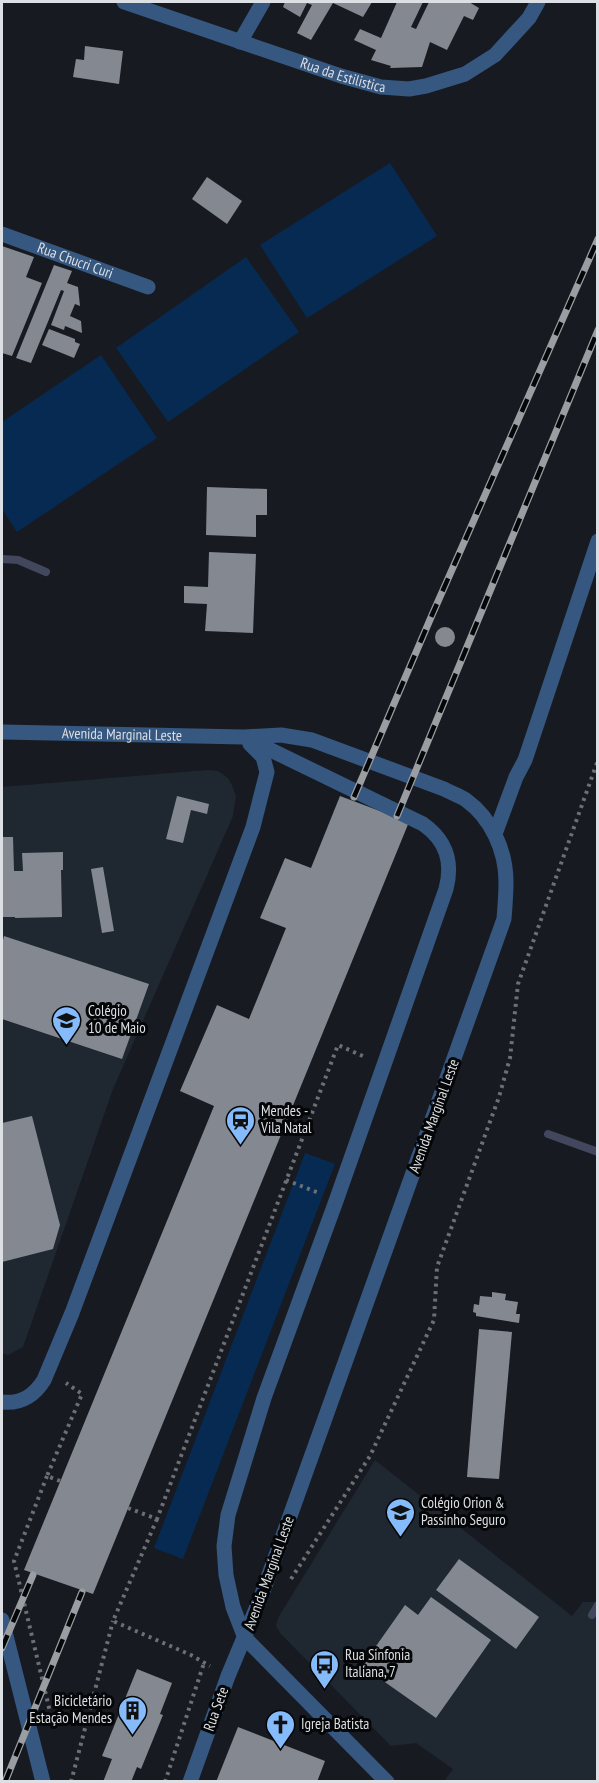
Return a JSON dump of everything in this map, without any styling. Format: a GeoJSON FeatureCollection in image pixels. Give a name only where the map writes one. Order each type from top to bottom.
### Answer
{"type":"FeatureCollection","features":[{"type":"Feature","properties":{"kind":"street","name":"Rua da Estilistica"},"geometry":{"type":"LineString","coordinates":[[124,2],[342,76],[381,87],[409,89],[465,74],[495,55],[529,18],[538,2]]}},
{"type":"Feature","properties":{"kind":"street"},"geometry":{"type":"LineString","coordinates":[[240,42],[262,2]]}},
{"type":"Feature","properties":{"kind":"street","name":"Rua Chucri Curi"},"geometry":{"type":"LineString","coordinates":[[2,234],[148,287]]}},
{"type":"Feature","properties":{"kind":"street"},"geometry":{"type":"LineString","coordinates":[[495,834],[516,777],[525,760],[597,541]]}},
{"type":"Feature","properties":{"kind":"street","name":"Avenida Marginal Leste"},"geometry":{"type":"LineString","coordinates":[[2,732],[244,737],[281,735],[312,740],[465,799],[481,814],[495,834],[503,857],[506,880],[504,919],[245,1638]]}},
{"type":"Feature","properties":{"kind":"street"},"geometry":{"type":"LineString","coordinates":[[2,1402],[17,1402],[32,1395],[39,1388],[48,1370],[72,1313],[254,827],[267,772],[263,757],[244,737]]}},
{"type":"Feature","properties":{"kind":"street","name":"Avenida Marginal Leste"},"geometry":{"type":"LineString","coordinates":[[244,737],[423,824],[432,831],[446,850],[450,871],[446,890],[385,1065],[264,1398],[228,1515],[224,1546],[226,1575],[233,1607],[245,1638]]}},
{"type":"Feature","properties":{"kind":"street"},"geometry":{"type":"LineString","coordinates":[[2,1620],[4,1642],[43,1782]]}},
{"type":"Feature","properties":{"kind":"street"},"geometry":{"type":"LineString","coordinates":[[245,1638],[387,1782]]}},
{"type":"Feature","properties":{"kind":"street","name":"Rua Sete"},"geometry":{"type":"LineString","coordinates":[[190,1782],[228,1676],[245,1638]]}},
{"type":"Feature","properties":{"kind":"path"},"geometry":{"type":"LineString","coordinates":[[289,1583],[370,1456],[434,1320],[436,1267],[500,1097],[510,1058],[518,984],[597,760]]}},
{"type":"Feature","properties":{"kind":"path"},"geometry":{"type":"LineString","coordinates":[[71,1782],[113,1621],[157,1519],[338,1045],[385,1065]]}},
{"type":"Feature","properties":{"kind":"path"},"geometry":{"type":"LineString","coordinates":[[286,1180],[336,1200]]}},
{"type":"Feature","properties":{"kind":"path"},"geometry":{"type":"LineString","coordinates":[[48,1370],[82,1394],[14,1561],[52,1724]]}},
{"type":"Feature","properties":{"kind":"path"},"geometry":{"type":"LineString","coordinates":[[47,1476],[60,1481]]}},
{"type":"Feature","properties":{"kind":"path"},"geometry":{"type":"LineString","coordinates":[[128,1508],[157,1519]]}},
{"type":"Feature","properties":{"kind":"path"},"geometry":{"type":"LineString","coordinates":[[113,1621],[191,1655],[228,1676]]}},
{"type":"Feature","properties":{"kind":"path"},"geometry":{"type":"LineString","coordinates":[[165,1782],[204,1663]]}},
{"type":"Feature","properties":{"kind":"shaded area"},"geometry":{"type":"Polygon","coordinates":[[[390,163],[437,236],[307,318],[260,245],[390,163]]]}},
{"type":"Feature","properties":{"kind":"shaded area"},"geometry":{"type":"Polygon","coordinates":[[[246,257],[299,332],[168,422],[116,348],[246,257]]]}},
{"type":"Feature","properties":{"kind":"shaded area"},"geometry":{"type":"Polygon","coordinates":[[[101,355],[157,438],[17,532],[2,509],[2,422],[101,355]]]}},
{"type":"Feature","properties":{"kind":"shaded area","name":"Colégio 10 de Maio"},"geometry":{"type":"Polygon","coordinates":[[[207,770],[218,771],[228,778],[232,785],[236,796],[233,816],[113,1089],[23,1347],[8,1355],[2,1353],[2,787],[207,770]]]}},
{"type":"Feature","properties":{"kind":"shaded area"},"geometry":{"type":"Polygon","coordinates":[[[305,1153],[335,1164],[183,1559],[154,1548],[305,1153]]]}},
{"type":"Feature","properties":{"kind":"shaded area","name":"Colégio Orion & Passinho Seguro"},"geometry":{"type":"Polygon","coordinates":[[[375,1460],[572,1616],[583,1602],[597,1604],[597,1781],[444,1781],[453,1769],[416,1743],[391,1746],[280,1633],[276,1626],[278,1618],[375,1460]]]}},
{"type":"Feature","properties":{"kind":"building"},"geometry":{"type":"Polygon","coordinates":[[[285,2],[372,2],[363,17],[333,3],[311,40],[297,33],[312,5],[307,3],[300,17],[283,7],[285,2]]]}},
{"type":"Feature","properties":{"kind":"building"},"geometry":{"type":"Polygon","coordinates":[[[397,2],[423,2],[411,27],[416,29],[429,2],[469,2],[479,8],[473,20],[464,16],[447,50],[430,42],[422,67],[390,68],[391,66],[371,60],[376,50],[354,40],[360,29],[381,38],[397,2]]]}},
{"type":"Feature","properties":{"kind":"building"},"geometry":{"type":"Polygon","coordinates":[[[85,46],[123,51],[119,84],[73,77],[76,59],[84,60],[85,46]]]}},
{"type":"Feature","properties":{"kind":"building"},"geometry":{"type":"Polygon","coordinates":[[[207,177],[242,201],[227,224],[192,199],[207,177]]]}},
{"type":"Feature","properties":{"kind":"building"},"geometry":{"type":"Polygon","coordinates":[[[2,246],[34,257],[26,277],[42,283],[12,356],[2,353],[2,246]]]}},
{"type":"Feature","properties":{"kind":"building"},"geometry":{"type":"Polygon","coordinates":[[[54,265],[72,271],[67,283],[78,287],[80,306],[75,304],[70,316],[81,321],[82,333],[65,326],[64,330],[51,325],[64,291],[61,290],[31,363],[16,358],[54,265]]]}},
{"type":"Feature","properties":{"kind":"building"},"geometry":{"type":"Polygon","coordinates":[[[49,329],[75,339],[75,342],[80,344],[74,358],[42,345],[49,329]]]}},
{"type":"Feature","properties":{"kind":"building"},"geometry":{"type":"Polygon","coordinates":[[[207,487],[267,489],[267,515],[256,515],[256,537],[206,535],[207,487]]]}},
{"type":"Feature","properties":{"kind":"building"},"geometry":{"type":"Polygon","coordinates":[[[209,552],[256,554],[253,633],[205,631],[207,604],[184,603],[184,586],[208,587],[209,552]]]}},
{"type":"Feature","properties":{"kind":"building"},"geometry":{"type":"Polygon","coordinates":[[[445,627],[452,630],[455,637],[452,644],[445,647],[438,644],[435,637],[438,630],[445,627]]]}},
{"type":"Feature","properties":{"kind":"building"},"geometry":{"type":"Polygon","coordinates":[[[177,796],[209,804],[207,814],[191,810],[183,843],[166,839],[177,796]]]}},
{"type":"Feature","properties":{"kind":"building"},"geometry":{"type":"Polygon","coordinates":[[[340,796],[409,822],[93,1594],[24,1570],[214,1106],[180,1091],[217,1005],[249,1019],[286,928],[260,918],[285,858],[311,868],[340,796]]]}},
{"type":"Feature","properties":{"kind":"building"},"geometry":{"type":"Polygon","coordinates":[[[2,837],[13,837],[14,871],[23,871],[22,853],[63,852],[62,917],[2,917],[2,837]]]}},
{"type":"Feature","properties":{"kind":"building"},"geometry":{"type":"Polygon","coordinates":[[[103,867],[114,931],[102,933],[91,869],[103,867]]]}},
{"type":"Feature","properties":{"kind":"building"},"geometry":{"type":"Polygon","coordinates":[[[4,936],[149,984],[122,1059],[2,1019],[2,944],[4,936]]]}},
{"type":"Feature","properties":{"kind":"building"},"geometry":{"type":"Polygon","coordinates":[[[32,1116],[60,1225],[53,1249],[2,1262],[2,1123],[32,1116]]]}},
{"type":"Feature","properties":{"kind":"building"},"geometry":{"type":"Polygon","coordinates":[[[492,1292],[506,1294],[505,1300],[518,1302],[516,1314],[520,1314],[519,1323],[476,1316],[473,1312],[474,1304],[479,1305],[480,1296],[492,1297],[492,1292]]]}},
{"type":"Feature","properties":{"kind":"building"},"geometry":{"type":"Polygon","coordinates":[[[479,1329],[512,1332],[499,1479],[467,1477],[479,1329]]]}},
{"type":"Feature","properties":{"kind":"building"},"geometry":{"type":"Polygon","coordinates":[[[459,1559],[539,1617],[516,1649],[436,1590],[459,1559]]]}},
{"type":"Feature","properties":{"kind":"building"},"geometry":{"type":"Polygon","coordinates":[[[431,1597],[491,1640],[436,1718],[362,1666],[405,1605],[418,1615],[431,1597]]]}},
{"type":"Feature","properties":{"kind":"building","name":"Bicicletário Estação Mendes"},"geometry":{"type":"Polygon","coordinates":[[[137,1669],[172,1683],[160,1714],[163,1715],[141,1769],[137,1767],[131,1782],[103,1782],[112,1759],[102,1756],[137,1669]]]}},
{"type":"Feature","properties":{"kind":"building"},"geometry":{"type":"Polygon","coordinates":[[[238,1727],[325,1761],[317,1782],[216,1782],[238,1727]]]}},
{"type":"Feature","properties":{"kind":"waterway"},"geometry":{"type":"LineString","coordinates":[[2,559],[18,560],[46,572]]}},
{"type":"Feature","properties":{"kind":"waterway"},"geometry":{"type":"LineString","coordinates":[[548,1134],[598,1152]]}},
{"type":"Feature","properties":{"kind":"waterway"},"geometry":{"type":"LineString","coordinates":[[592,1615],[598,1605]]}},
{"type":"Feature","properties":{"kind":"railway"},"geometry":{"type":"LineString","coordinates":[[354,797],[598,239]]}},
{"type":"Feature","properties":{"kind":"railway"},"geometry":{"type":"LineString","coordinates":[[397,816],[598,330]]}},
{"type":"Feature","properties":{"kind":"railway"},"geometry":{"type":"LineString","coordinates":[[2,1648],[33,1575]]}},
{"type":"Feature","properties":{"kind":"railway"},"geometry":{"type":"LineString","coordinates":[[5,1782],[82,1592]]}},
{"type":"Feature","properties":{"kind":"place","name":"Colégio 10 de Maio"},"geometry":{"type":"Point","coordinates":[67,1046]}},
{"type":"Feature","properties":{"kind":"place","name":"Mendes - Vila Natal"},"geometry":{"type":"Point","coordinates":[240,1146]}},
{"type":"Feature","properties":{"kind":"place","name":"Colégio Orion & Passinho Seguro"},"geometry":{"type":"Point","coordinates":[400,1538]}},
{"type":"Feature","properties":{"kind":"place","name":"Rua Sinfonia Italiana, 7"},"geometry":{"type":"Point","coordinates":[324,1690]}},
{"type":"Feature","properties":{"kind":"place","name":"Bicicletário Estação Mendes"},"geometry":{"type":"Point","coordinates":[133,1736]}},
{"type":"Feature","properties":{"kind":"place","name":"Igreja Batista"},"geometry":{"type":"Point","coordinates":[280,1750]}}]}
